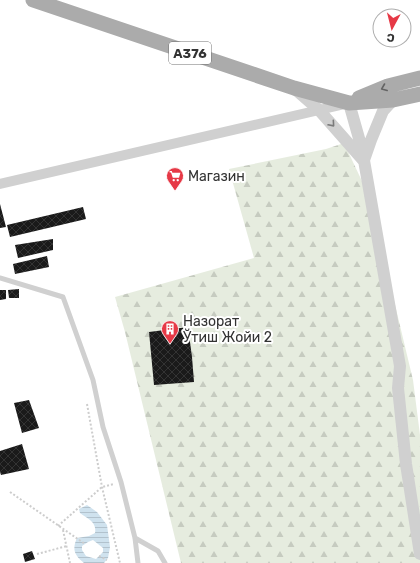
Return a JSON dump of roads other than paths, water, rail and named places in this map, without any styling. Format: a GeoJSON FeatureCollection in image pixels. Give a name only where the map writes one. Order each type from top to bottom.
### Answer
{"type":"FeatureCollection","features":[{"type":"Feature","properties":{"kind":"main road","name":"A376"},"geometry":{"type":"LineString","coordinates":[[33,0],[294,88],[349,103]]}},
{"type":"Feature","properties":{"kind":"main road"},"geometry":{"type":"LineString","coordinates":[[349,103],[388,86],[420,78]]}},
{"type":"Feature","properties":{"kind":"main road"},"geometry":{"type":"LineString","coordinates":[[349,103],[393,100],[420,94]]}},
{"type":"Feature","properties":{"kind":"street"},"geometry":{"type":"LineString","coordinates":[[294,88],[320,110],[364,161]]}},
{"type":"Feature","properties":{"kind":"street"},"geometry":{"type":"LineString","coordinates":[[364,161],[383,111],[393,100]]}},
{"type":"Feature","properties":{"kind":"street"},"geometry":{"type":"LineString","coordinates":[[0,184],[349,103],[362,149],[400,366],[398,388],[406,464],[420,554]]}},
{"type":"Feature","properties":{"kind":"lane"},"geometry":{"type":"LineString","coordinates":[[0,278],[63,297],[93,380],[103,427],[121,482],[135,538],[138,563]]}},
{"type":"Feature","properties":{"kind":"lane"},"geometry":{"type":"LineString","coordinates":[[135,538],[158,551],[165,563]]}},
{"type":"Feature","properties":{"kind":"water"},"geometry":{"type":"Polygon","coordinates":[[[87,505],[97,512],[107,525],[110,547],[108,558],[104,563],[84,563],[75,552],[74,549],[77,538],[89,536],[95,533],[95,526],[93,523],[80,513],[79,509],[87,505]],[[93,540],[82,546],[82,550],[86,556],[96,559],[103,552],[103,548],[93,540]]]}},
{"type":"Feature","properties":{"kind":"place","name":"Магазин"},"geometry":{"type":"Point","coordinates":[175,191]}},
{"type":"Feature","properties":{"kind":"place","name":"Назорат Ўтиш Жойи 2"},"geometry":{"type":"Point","coordinates":[170,344]}}]}
